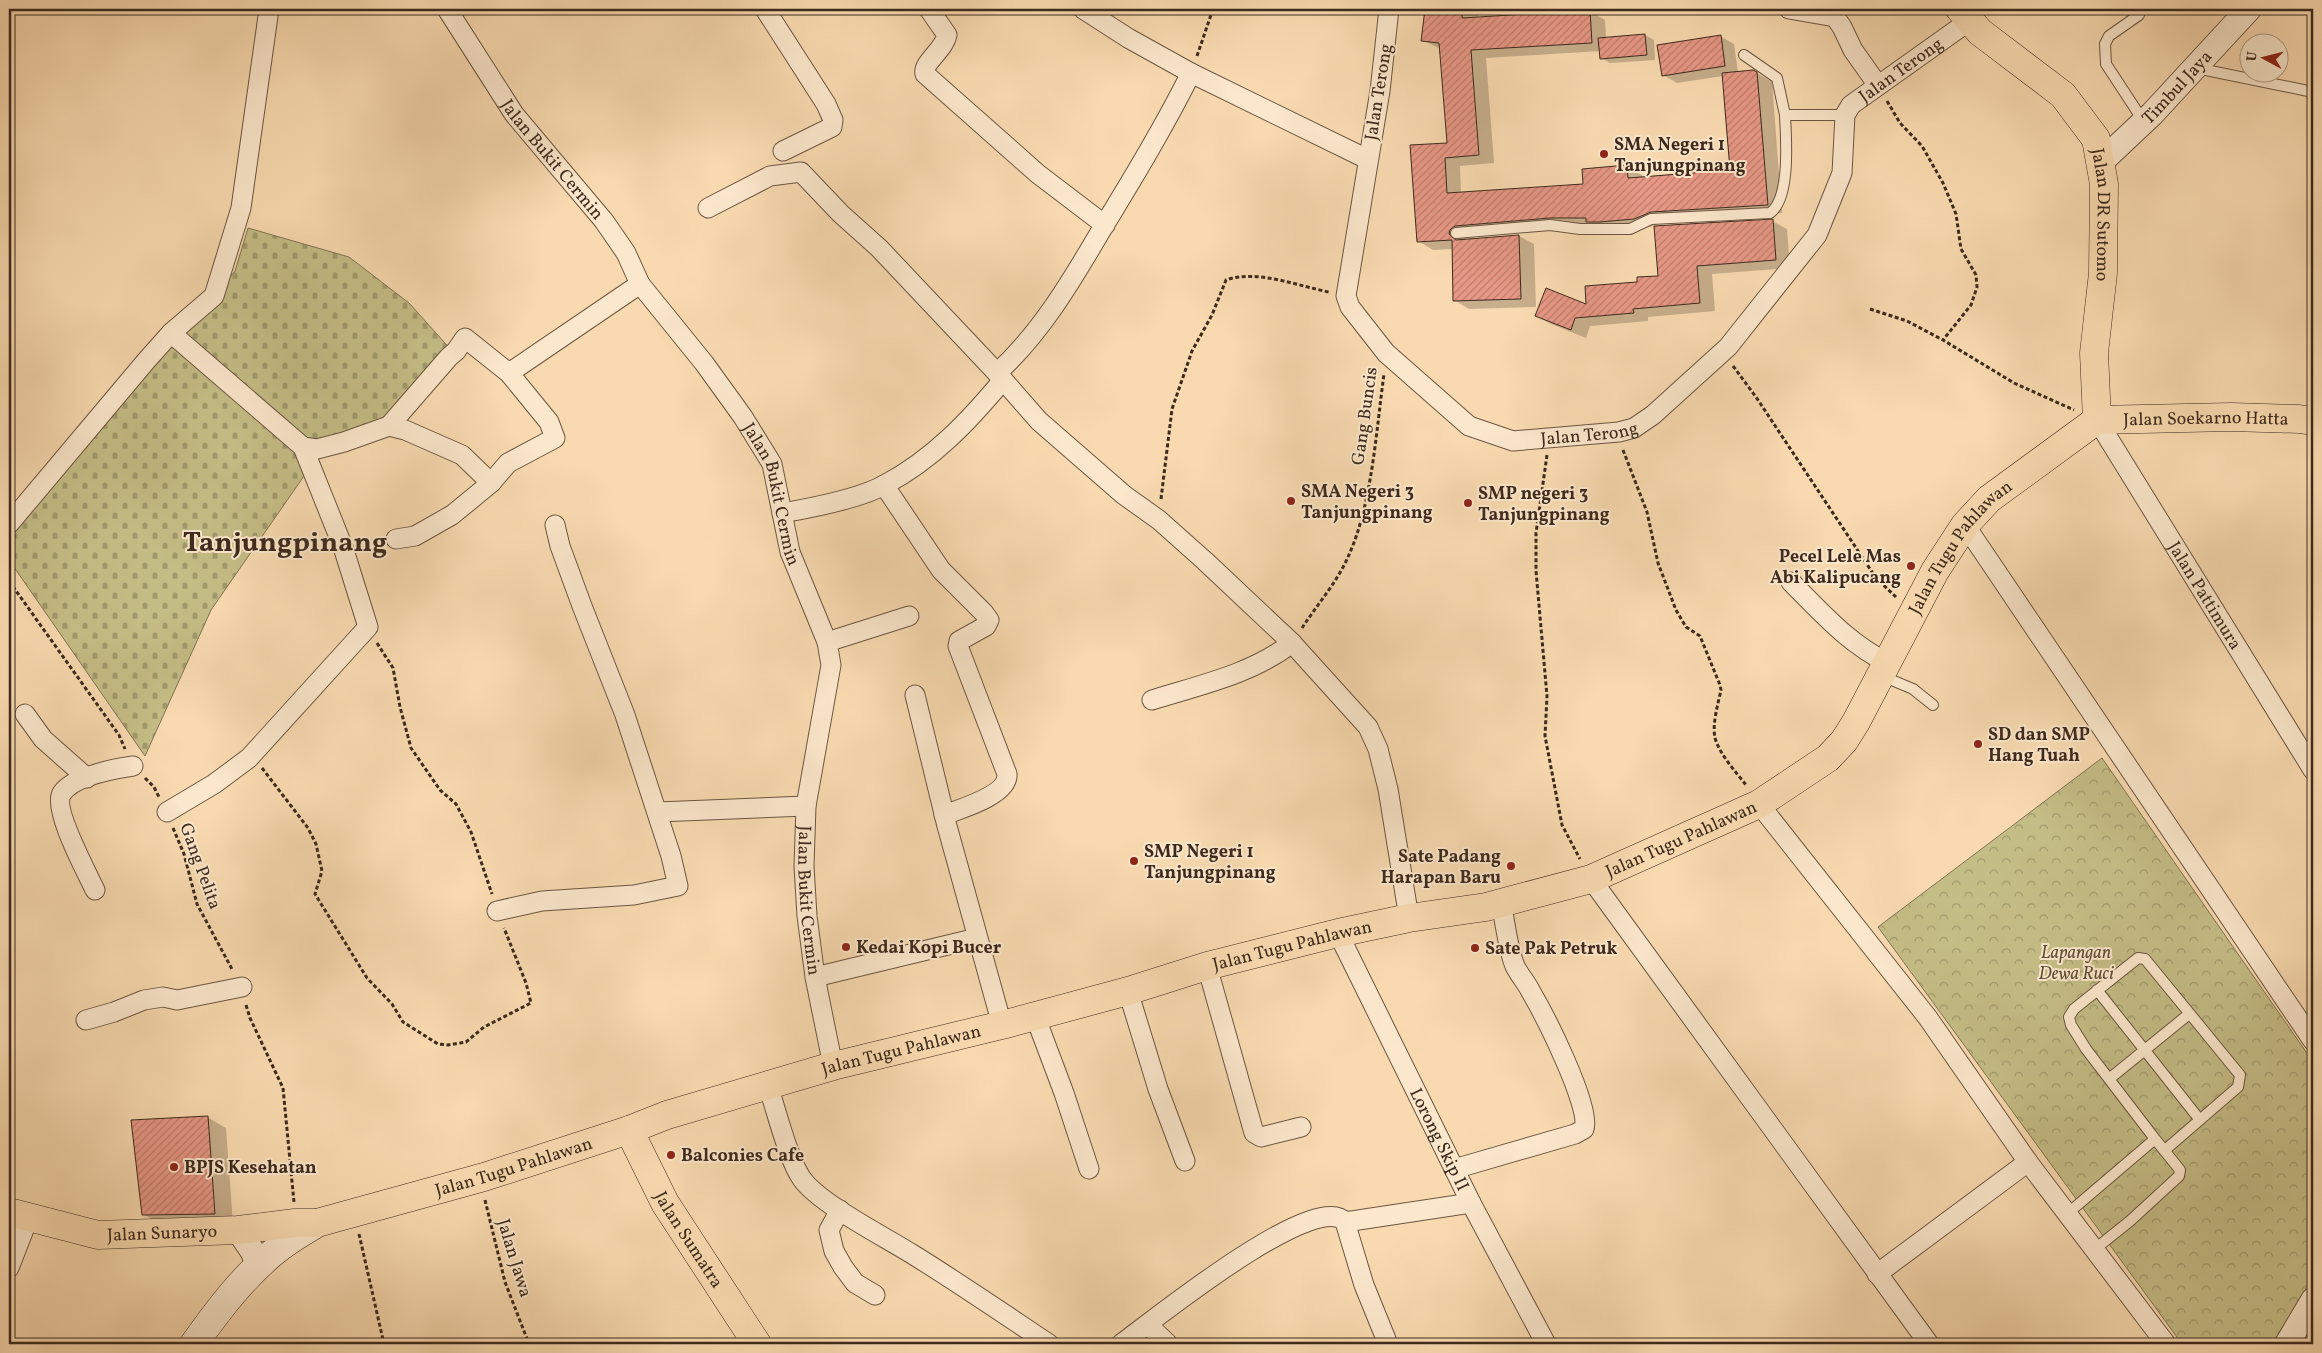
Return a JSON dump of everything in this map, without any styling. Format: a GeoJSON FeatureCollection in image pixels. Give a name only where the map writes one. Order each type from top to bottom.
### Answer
{"type":"FeatureCollection","features":[{"type":"Feature","properties":{"kind":"main road","name":"Jalan DR Sutomo"},"geometry":{"type":"LineString","coordinates":[[1965,15],[1980,32],[2063,95],[2096,139],[2104,184],[2103,273],[2094,353],[2097,420]]}},
{"type":"Feature","properties":{"kind":"main road","name":"Jalan Soekarno Hatta"},"geometry":{"type":"LineString","coordinates":[[2097,420],[2231,417],[2313,421]]}},
{"type":"Feature","properties":{"kind":"main road","name":"Jalan Tugu Pahlawan"},"geometry":{"type":"LineString","coordinates":[[306,1223],[354,1214],[484,1177],[629,1130],[667,1115],[833,1066],[1002,1025],[1128,991],[1207,966],[1338,933],[1409,918],[1486,907],[1591,879],[1759,804],[1828,758],[1848,734],[1885,669],[1947,549],[1965,525],[1989,500],[2097,420]]}},
{"type":"Feature","properties":{"kind":"main road","name":"Jalan Sumatra"},"geometry":{"type":"LineString","coordinates":[[629,1130],[665,1203],[757,1344]]}},
{"type":"Feature","properties":{"kind":"main road","name":"Jalan Sunaryo"},"geometry":{"type":"LineString","coordinates":[[18,1216],[98,1235],[238,1230],[306,1223]]}},
{"type":"Feature","properties":{"kind":"main road"},"geometry":{"type":"LineString","coordinates":[[194,1344],[221,1305],[258,1267],[306,1223]]}},
{"type":"Feature","properties":{"kind":"street"},"geometry":{"type":"LineString","coordinates":[[9,524],[171,333],[214,296],[241,208],[269,9]]}},
{"type":"Feature","properties":{"kind":"street","name":"Jalan Bukit Cermin"},"geometry":{"type":"LineString","coordinates":[[447,9],[514,114],[609,229],[626,253],[640,284],[704,363],[744,417],[772,464],[790,552],[827,642],[831,665],[806,806],[804,866],[815,977],[833,1066]]}},
{"type":"Feature","properties":{"kind":"street"},"geometry":{"type":"LineString","coordinates":[[764,9],[826,104],[833,120],[832,127],[782,151]]}},
{"type":"Feature","properties":{"kind":"street"},"geometry":{"type":"LineString","coordinates":[[929,9],[947,35],[945,43],[925,67],[924,74],[1038,174],[1105,225]]}},
{"type":"Feature","properties":{"kind":"street"},"geometry":{"type":"LineString","coordinates":[[1083,9],[1128,38],[1191,73],[1367,159]]}},
{"type":"Feature","properties":{"kind":"street","name":"Jalan Terong"},"geometry":{"type":"LineString","coordinates":[[1389,9],[1380,91],[1367,159],[1346,296],[1350,307],[1386,353],[1469,426],[1513,441],[1619,432],[1634,428],[1653,415],[1721,354],[1773,292],[1817,235],[1832,202],[1842,173],[1845,115],[1851,104],[1965,15]]}},
{"type":"Feature","properties":{"kind":"street"},"geometry":{"type":"LineString","coordinates":[[1789,9],[1835,17],[1853,50],[1877,84]]}},
{"type":"Feature","properties":{"kind":"street","name":"Timbul Jaya"},"geometry":{"type":"LineString","coordinates":[[2100,164],[2144,122],[2249,9]]}},
{"type":"Feature","properties":{"kind":"street"},"geometry":{"type":"LineString","coordinates":[[782,513],[816,506],[884,485],[942,446],[967,422],[1000,376],[1030,340],[1076,273],[1167,120],[1191,73]]}},
{"type":"Feature","properties":{"kind":"street"},"geometry":{"type":"LineString","coordinates":[[708,208],[770,176],[801,172],[841,214],[879,248],[1000,376],[1039,421],[1124,495],[1159,520],[1292,643],[1368,727],[1378,749],[1388,788],[1409,918]]}},
{"type":"Feature","properties":{"kind":"street"},"geometry":{"type":"LineString","coordinates":[[509,373],[640,284]]}},
{"type":"Feature","properties":{"kind":"street"},"geometry":{"type":"LineString","coordinates":[[167,812],[214,784],[249,758],[368,627],[343,547],[304,448],[171,333]]}},
{"type":"Feature","properties":{"kind":"street"},"geometry":{"type":"LineString","coordinates":[[304,448],[317,449],[388,426],[449,357],[456,352],[465,338],[509,373],[549,422],[555,438],[508,463],[491,483],[452,515],[414,536],[396,539]]}},
{"type":"Feature","properties":{"kind":"street","name":"Jalan Pattimura"},"geometry":{"type":"LineString","coordinates":[[2097,420],[2313,770]]}},
{"type":"Feature","properties":{"kind":"street"},"geometry":{"type":"LineString","coordinates":[[388,426],[405,430],[462,456],[491,483]]}},
{"type":"Feature","properties":{"kind":"street"},"geometry":{"type":"LineString","coordinates":[[884,485],[941,570],[984,612],[989,620],[986,626],[959,641],[958,646],[1007,774],[1007,781],[1001,790],[944,815]]}},
{"type":"Feature","properties":{"kind":"street"},"geometry":{"type":"LineString","coordinates":[[497,911],[542,900],[634,896],[678,886],[657,812],[625,715],[560,546],[555,525]]}},
{"type":"Feature","properties":{"kind":"street"},"geometry":{"type":"LineString","coordinates":[[1965,525],[2313,1041]]}},
{"type":"Feature","properties":{"kind":"street"},"geometry":{"type":"LineString","coordinates":[[1791,582],[1847,638],[1885,669]]}},
{"type":"Feature","properties":{"kind":"street"},"geometry":{"type":"LineString","coordinates":[[827,642],[909,616]]}},
{"type":"Feature","properties":{"kind":"street"},"geometry":{"type":"LineString","coordinates":[[1152,700],[1248,669],[1279,653],[1292,643]]}},
{"type":"Feature","properties":{"kind":"street"},"geometry":{"type":"LineString","coordinates":[[916,695],[944,815],[1002,1025]]}},
{"type":"Feature","properties":{"kind":"street"},"geometry":{"type":"LineString","coordinates":[[24,714],[43,739],[87,778]]}},
{"type":"Feature","properties":{"kind":"street"},"geometry":{"type":"LineString","coordinates":[[94,890],[65,823],[59,800],[62,793],[72,785],[87,778],[108,770],[133,766]]}},
{"type":"Feature","properties":{"kind":"street"},"geometry":{"type":"LineString","coordinates":[[1759,804],[1928,1018],[2028,1162],[2166,1344]]}},
{"type":"Feature","properties":{"kind":"street"},"geometry":{"type":"LineString","coordinates":[[657,812],[806,806]]}},
{"type":"Feature","properties":{"kind":"street"},"geometry":{"type":"LineString","coordinates":[[1591,879],[1929,1344]]}},
{"type":"Feature","properties":{"kind":"street"},"geometry":{"type":"LineString","coordinates":[[1454,1169],[1575,1134],[1584,1129],[1586,1125],[1583,1108],[1562,1051],[1531,991],[1514,966],[1501,903]]}},
{"type":"Feature","properties":{"kind":"street","name":"Lorong Skip II"},"geometry":{"type":"LineString","coordinates":[[1338,933],[1471,1203],[1546,1344]]}},
{"type":"Feature","properties":{"kind":"street"},"geometry":{"type":"LineString","coordinates":[[815,977],[977,938]]}},
{"type":"Feature","properties":{"kind":"street"},"geometry":{"type":"LineString","coordinates":[[1207,966],[1254,1133],[1261,1137],[1301,1127]]}},
{"type":"Feature","properties":{"kind":"street"},"geometry":{"type":"LineString","coordinates":[[86,1020],[114,1012],[144,1000],[163,997],[177,1000],[242,987]]}},
{"type":"Feature","properties":{"kind":"street"},"geometry":{"type":"LineString","coordinates":[[1128,991],[1158,1089],[1185,1161]]}},
{"type":"Feature","properties":{"kind":"street"},"geometry":{"type":"LineString","coordinates":[[1035,1016],[1089,1169]]}},
{"type":"Feature","properties":{"kind":"street"},"geometry":{"type":"LineString","coordinates":[[768,1086],[792,1158],[803,1180],[840,1210],[954,1280],[1049,1344]]}},
{"type":"Feature","properties":{"kind":"street"},"geometry":{"type":"LineString","coordinates":[[1877,1274],[2028,1162]]}},
{"type":"Feature","properties":{"kind":"street"},"geometry":{"type":"LineString","coordinates":[[1345,1222],[1471,1203]]}},
{"type":"Feature","properties":{"kind":"street"},"geometry":{"type":"LineString","coordinates":[[840,1210],[829,1230],[834,1251],[855,1283],[875,1295]]}},
{"type":"Feature","properties":{"kind":"street"},"geometry":{"type":"LineString","coordinates":[[1120,1344],[1237,1258],[1306,1223],[1331,1215],[1341,1218],[1345,1222],[1364,1285],[1388,1344]]}},
{"type":"Feature","properties":{"kind":"street"},"geometry":{"type":"LineString","coordinates":[[9,1268],[18,1216]]}},
{"type":"Feature","properties":{"kind":"street"},"geometry":{"type":"LineString","coordinates":[[238,1230],[253,1252],[258,1267]]}},
{"type":"Feature","properties":{"kind":"street"},"geometry":{"type":"LineString","coordinates":[[2286,1344],[2313,1300]]}},
{"type":"Feature","properties":{"kind":"street"},"geometry":{"type":"LineString","coordinates":[[1148,1325],[1168,1344]]}},
{"type":"Feature","properties":{"kind":"lane"},"geometry":{"type":"LineString","coordinates":[[2139,15],[2109,36],[2104,53],[2106,64],[2144,122]]}},
{"type":"Feature","properties":{"kind":"lane"},"geometry":{"type":"LineString","coordinates":[[1456,233],[1550,225],[1580,229],[1621,230],[1630,229],[1651,219],[1770,213],[1774,210],[1782,192],[1786,160],[1785,115],[1777,78],[1744,54]]}},
{"type":"Feature","properties":{"kind":"lane"},"geometry":{"type":"LineString","coordinates":[[2195,68],[2272,86],[2313,92]]}},
{"type":"Feature","properties":{"kind":"lane"},"geometry":{"type":"LineString","coordinates":[[1785,115],[1845,115]]}},
{"type":"Feature","properties":{"kind":"lane"},"geometry":{"type":"LineString","coordinates":[[1885,669],[1933,705]]}},
{"type":"Feature","properties":{"kind":"lane"},"geometry":{"type":"LineString","coordinates":[[2095,1249],[2130,1221],[2179,1176],[2180,1170],[2086,1049],[2071,1025],[2069,1017],[2074,1009],[2138,958],[2145,959],[2240,1075],[2238,1087],[2165,1150]]}},
{"type":"Feature","properties":{"kind":"lane"},"geometry":{"type":"LineString","coordinates":[[2097,990],[2200,1120]]}},
{"type":"Feature","properties":{"kind":"lane"},"geometry":{"type":"LineString","coordinates":[[2109,1079],[2189,1014]]}},
{"type":"Feature","properties":{"kind":"lane"},"geometry":{"type":"LineString","coordinates":[[2067,1214],[2155,1140]]}},
{"type":"Feature","properties":{"kind":"path"},"geometry":{"type":"LineString","coordinates":[[1191,73],[1213,9]]}},
{"type":"Feature","properties":{"kind":"path"},"geometry":{"type":"LineString","coordinates":[[1877,84],[1900,124],[1922,146],[1942,183],[1956,214],[1961,249],[1976,275],[1977,287],[1971,305],[1943,340]]}},
{"type":"Feature","properties":{"kind":"path"},"geometry":{"type":"LineString","coordinates":[[1159,520],[1172,409],[1192,351],[1212,314],[1226,280],[1237,276],[1251,276],[1289,282],[1346,296]]}},
{"type":"Feature","properties":{"kind":"path"},"geometry":{"type":"LineString","coordinates":[[1870,310],[1907,321],[1943,340],[2014,383],[2097,420]]}},
{"type":"Feature","properties":{"kind":"path","name":"Gang Buncis"},"geometry":{"type":"LineString","coordinates":[[1292,643],[1347,559],[1357,534],[1372,463],[1386,353]]}},
{"type":"Feature","properties":{"kind":"path"},"geometry":{"type":"LineString","coordinates":[[1721,354],[1733,366],[1756,397],[1876,578],[1913,613]]}},
{"type":"Feature","properties":{"kind":"path"},"geometry":{"type":"LineString","coordinates":[[1619,432],[1624,454],[1647,512],[1658,563],[1676,610],[1686,627],[1700,636],[1720,685],[1721,690],[1715,726],[1716,739],[1723,753],[1759,804]]}},
{"type":"Feature","properties":{"kind":"path"},"geometry":{"type":"LineString","coordinates":[[1549,439],[1536,533],[1536,571],[1547,696],[1545,736],[1562,825],[1591,879]]}},
{"type":"Feature","properties":{"kind":"path","name":"Gang Pelita"},"geometry":{"type":"LineString","coordinates":[[9,581],[119,736],[133,766],[154,787],[167,812],[184,854],[197,904],[242,987],[250,1018],[284,1088],[306,1223]]}},
{"type":"Feature","properties":{"kind":"path"},"geometry":{"type":"LineString","coordinates":[[249,758],[266,772],[308,828],[316,844],[322,871],[315,894],[368,978],[392,1004],[403,1022],[438,1044],[448,1045],[466,1042],[484,1026],[531,1003],[526,983],[497,911],[471,832],[456,804],[440,790],[411,748],[400,707],[393,668],[368,627]]}},
{"type":"Feature","properties":{"kind":"path","name":"Jalan Jawa"},"geometry":{"type":"LineString","coordinates":[[484,1177],[485,1206],[505,1282],[529,1344]]}},
{"type":"Feature","properties":{"kind":"path"},"geometry":{"type":"LineString","coordinates":[[354,1214],[384,1344]]}},
{"type":"Feature","properties":{"kind":"green space"},"geometry":{"type":"Polygon","coordinates":[[[248,228],[349,257],[409,303],[453,352],[389,426],[322,454],[304,476],[211,610],[145,756],[9,560],[9,534],[235,271],[248,228]]]}},
{"type":"Feature","properties":{"kind":"green space","name":"Lapangan Dewa Ruci"},"geometry":{"type":"Polygon","coordinates":[[[2102,758],[2313,1062],[2313,1277],[2273,1344],[2182,1344],[1878,927],[2102,758]]]}},
{"type":"Feature","properties":{"kind":"building"},"geometry":{"type":"Polygon","coordinates":[[[1425,9],[1463,9],[1462,18],[1590,10],[1592,43],[1471,50],[1479,155],[1445,158],[1447,193],[1583,184],[1582,169],[1627,165],[1628,178],[1730,170],[1722,73],[1753,70],[1757,72],[1768,205],[1651,212],[1634,219],[1600,222],[1586,222],[1586,218],[1550,218],[1455,226],[1450,230],[1449,234],[1456,240],[1519,235],[1521,299],[1453,301],[1452,240],[1417,242],[1410,145],[1447,143],[1439,43],[1421,41],[1425,9]]]}},
{"type":"Feature","properties":{"kind":"building"},"geometry":{"type":"Polygon","coordinates":[[[1645,34],[1647,55],[1600,59],[1598,38],[1645,34]]]}},
{"type":"Feature","properties":{"kind":"building"},"geometry":{"type":"Polygon","coordinates":[[[1721,35],[1725,66],[1662,76],[1657,45],[1721,35]]]}},
{"type":"Feature","properties":{"kind":"building"},"geometry":{"type":"Polygon","coordinates":[[[1773,219],[1776,260],[1697,266],[1700,303],[1633,309],[1634,313],[1575,318],[1571,330],[1535,316],[1546,288],[1586,304],[1585,286],[1637,282],[1637,277],[1658,276],[1654,226],[1773,219]]]}},
{"type":"Feature","properties":{"kind":"building","name":"BPJS Kesehatan"},"geometry":{"type":"Polygon","coordinates":[[[208,1116],[215,1214],[142,1215],[131,1120],[208,1116]]]}},
{"type":"Feature","properties":{"kind":"place","name":"SMA Negeri 1 Tanjungpinang"},"geometry":{"type":"Point","coordinates":[1604,154]}},
{"type":"Feature","properties":{"kind":"place","name":"SMA Negeri 3 Tanjungpinang"},"geometry":{"type":"Point","coordinates":[1291,501]}},
{"type":"Feature","properties":{"kind":"place","name":"SMP negeri 3 Tanjungpinang"},"geometry":{"type":"Point","coordinates":[1468,503]}},
{"type":"Feature","properties":{"kind":"place","name":"Pecel Lele Mas Abi Kalipucang"},"geometry":{"type":"Point","coordinates":[1911,566]}},
{"type":"Feature","properties":{"kind":"place","name":"SD dan SMP Hang Tuah"},"geometry":{"type":"Point","coordinates":[1978,744]}},
{"type":"Feature","properties":{"kind":"place","name":"SMP Negeri 1 Tanjungpinang"},"geometry":{"type":"Point","coordinates":[1134,861]}},
{"type":"Feature","properties":{"kind":"place","name":"Sate Padang Harapan Baru"},"geometry":{"type":"Point","coordinates":[1511,866]}},
{"type":"Feature","properties":{"kind":"place","name":"Kedai Kopi Bucer"},"geometry":{"type":"Point","coordinates":[846,947]}},
{"type":"Feature","properties":{"kind":"place","name":"Sate Pak Petruk"},"geometry":{"type":"Point","coordinates":[1475,948]}},
{"type":"Feature","properties":{"kind":"place","name":"Balconies Cafe"},"geometry":{"type":"Point","coordinates":[671,1155]}},
{"type":"Feature","properties":{"kind":"place","name":"BPJS Kesehatan"},"geometry":{"type":"Point","coordinates":[174,1167]}},
{"type":"Feature","properties":{"kind":"district","name":"Tanjungpinang"},"geometry":{"type":"Point","coordinates":[285,541]}}]}
